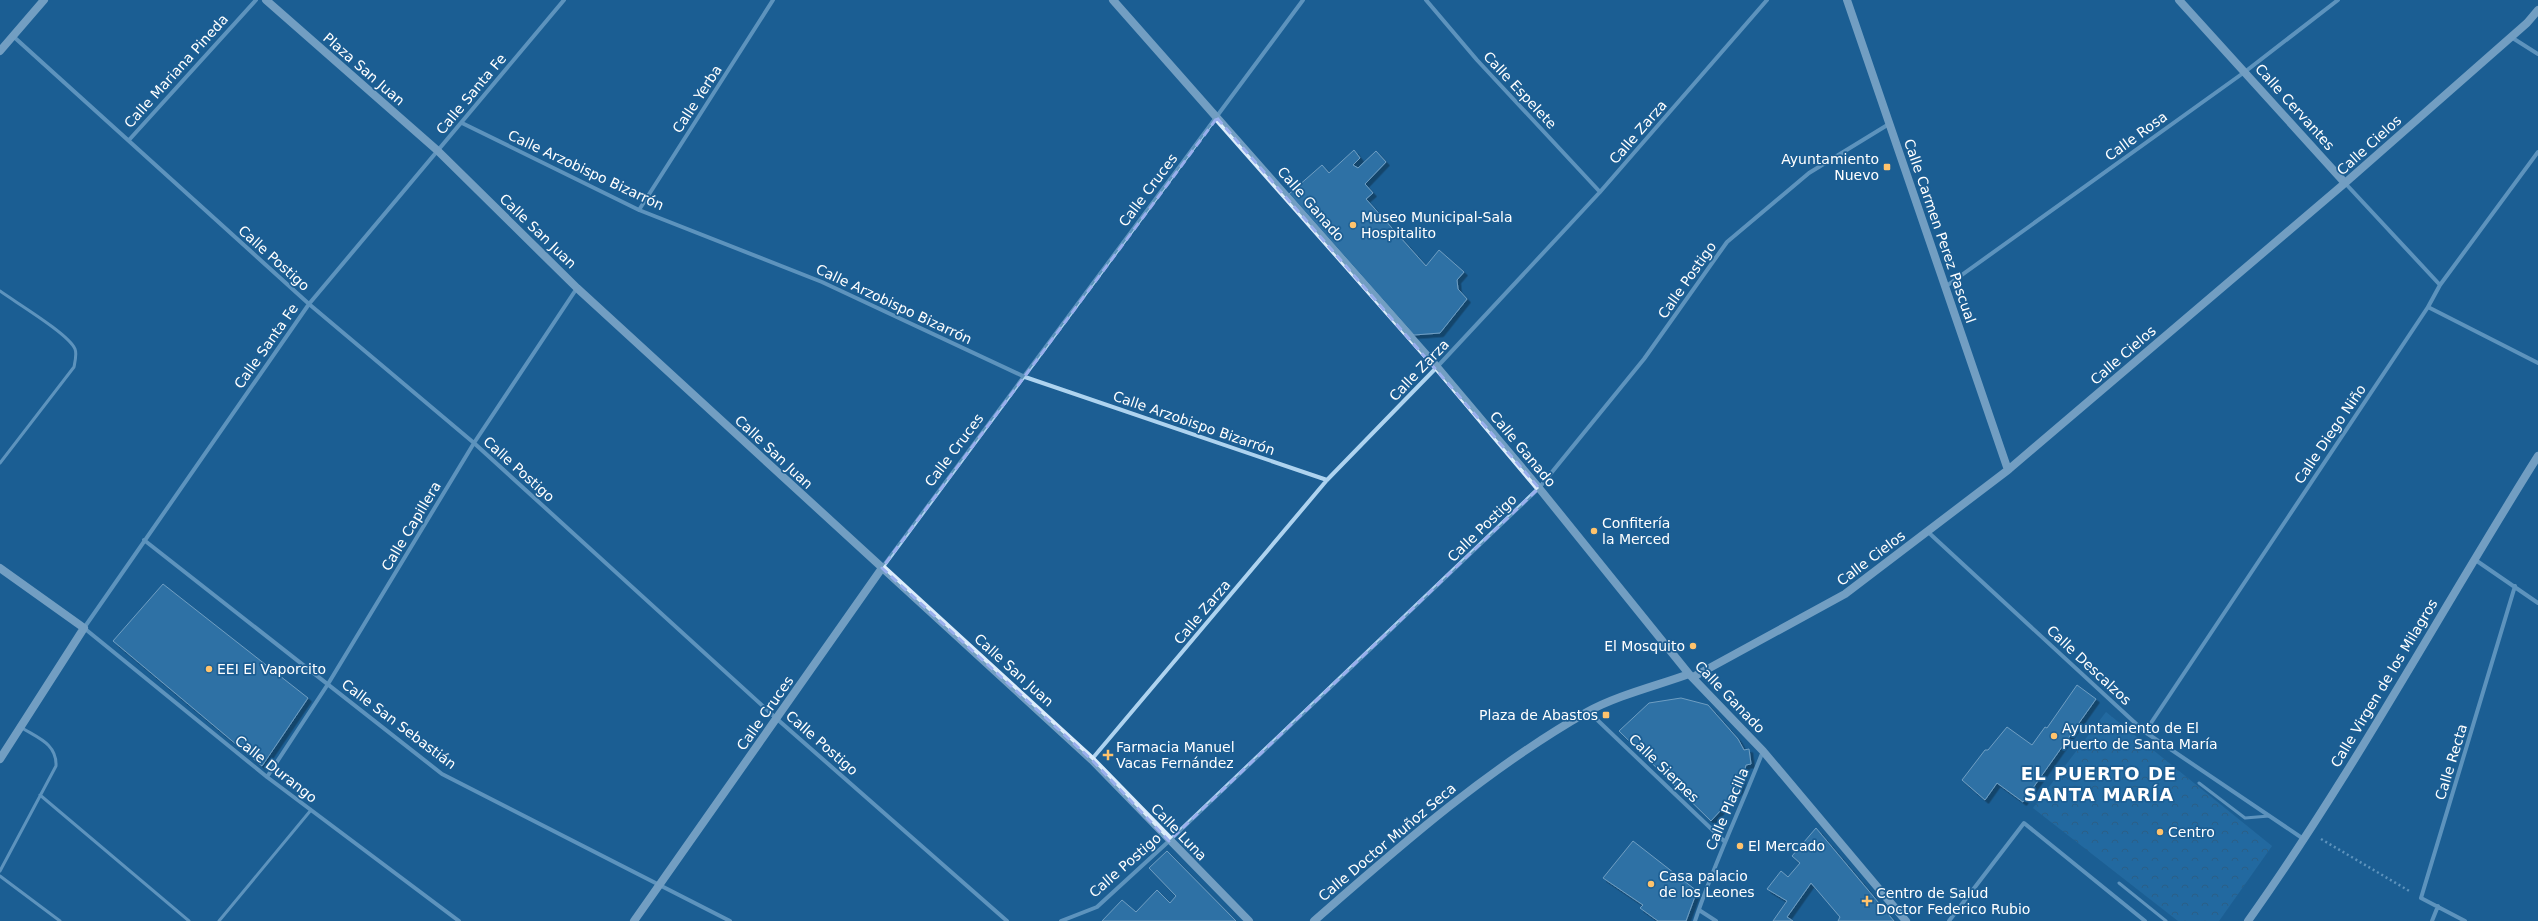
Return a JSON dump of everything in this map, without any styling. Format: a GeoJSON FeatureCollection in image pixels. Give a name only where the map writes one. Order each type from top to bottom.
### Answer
{"type":"FeatureCollection","features":[{"type":"Feature","properties":{"kind":"street"},"geometry":{"type":"LineString","coordinates":[[0,51],[14,37],[44,0]]}},
{"type":"Feature","properties":{"kind":"street","name":"Calle Mariana Pineda"},"geometry":{"type":"LineString","coordinates":[[129,140],[256,0]]}},
{"type":"Feature","properties":{"kind":"street","name":"Plaza San Juan"},"geometry":{"type":"LineString","coordinates":[[266,0],[438,151],[444,158]]}},
{"type":"Feature","properties":{"kind":"street","name":"Calle Santa Fe"},"geometry":{"type":"LineString","coordinates":[[84,628],[309,304],[564,0]]}},
{"type":"Feature","properties":{"kind":"street","name":"Calle Yerba"},"geometry":{"type":"LineString","coordinates":[[639,210],[773,0]]}},
{"type":"Feature","properties":{"kind":"street","name":"Calle Ganado"},"geometry":{"type":"LineString","coordinates":[[1113,0],[1437,367],[1539,488],[1691,676],[1763,751],[1906,921]]}},
{"type":"Feature","properties":{"kind":"street","name":"Calle Cruces"},"geometry":{"type":"LineString","coordinates":[[634,921],[882,568],[1218,118],[1304,0]]}},
{"type":"Feature","properties":{"kind":"street","name":"Calle Espelete"},"geometry":{"type":"LineString","coordinates":[[1426,0],[1477,60],[1600,192]]}},
{"type":"Feature","properties":{"kind":"street","name":"Calle Zarza"},"geometry":{"type":"LineString","coordinates":[[1092,760],[1327,480],[1437,367],[1600,192],[1767,0]]}},
{"type":"Feature","properties":{"kind":"street","name":"Calle Carmen Perez Pascual"},"geometry":{"type":"LineString","coordinates":[[1847,0],[2008,470]]}},
{"type":"Feature","properties":{"kind":"street","name":"Calle Cervantes"},"geometry":{"type":"LineString","coordinates":[[2179,0],[2246,71],[2345,183],[2440,285]]}},
{"type":"Feature","properties":{"kind":"street","name":"Calle Rosa"},"geometry":{"type":"LineString","coordinates":[[1945,287],[2246,71],[2338,0]]}},
{"type":"Feature","properties":{"kind":"street","name":"Calle Cielos"},"geometry":{"type":"LineString","coordinates":[[1691,676],[1845,594],[2008,470],[2345,183],[2511,37],[2538,10]]}},
{"type":"Feature","properties":{"kind":"street","name":"Calle Postigo"},"geometry":{"type":"LineString","coordinates":[[14,37],[309,304],[474,443],[777,719],[1008,921]]}},
{"type":"Feature","properties":{"kind":"street"},"geometry":{"type":"LineString","coordinates":[[2511,37],[2538,54]]}},
{"type":"Feature","properties":{"kind":"street","name":"Calle Arzobispo Bizarrón"},"geometry":{"type":"LineString","coordinates":[[462,123],[639,210],[822,282],[1025,377],[1327,480]]}},
{"type":"Feature","properties":{"kind":"street","name":"Calle Postigo"},"geometry":{"type":"LineString","coordinates":[[1060,921],[1097,907],[1169,841],[1539,488],[1644,359],[1727,242],[1809,173],[1889,124]]}},
{"type":"Feature","properties":{"kind":"street","name":"Calle Diego Niño"},"geometry":{"type":"LineString","coordinates":[[2145,732],[2428,307],[2440,285],[2538,152]]}},
{"type":"Feature","properties":{"kind":"street","name":"Calle San Juan"},"geometry":{"type":"LineString","coordinates":[[444,158],[577,288],[1092,760]]}},
{"type":"Feature","properties":{"kind":"street","name":"Calle Capillera"},"geometry":{"type":"LineString","coordinates":[[266,777],[328,684],[474,443],[577,288]]}},
{"type":"Feature","properties":{"kind":"street"},"geometry":{"type":"LineString","coordinates":[[2428,307],[2538,363]]}},
{"type":"Feature","properties":{"kind":"street","name":"Calle Virgen de los Milagros"},"geometry":{"type":"LineString","coordinates":[[2248,921],[2305,840],[2473,558],[2538,456]]}},
{"type":"Feature","properties":{"kind":"street","name":"Calle Descalzos"},"geometry":{"type":"LineString","coordinates":[[1928,532],[2145,732],[2305,840]]}},
{"type":"Feature","properties":{"kind":"street","name":"Calle San Sebastián"},"geometry":{"type":"LineString","coordinates":[[144,540],[442,774],[730,921]]}},
{"type":"Feature","properties":{"kind":"street"},"geometry":{"type":"LineString","coordinates":[[2473,558],[2515,586],[2538,604]]}},
{"type":"Feature","properties":{"kind":"street"},"geometry":{"type":"LineString","coordinates":[[0,568],[84,628],[0,759]]}},
{"type":"Feature","properties":{"kind":"street","name":"Calle Recta"},"geometry":{"type":"LineString","coordinates":[[2421,898],[2515,586]]}},
{"type":"Feature","properties":{"kind":"street","name":"Calle Durango"},"geometry":{"type":"LineString","coordinates":[[84,628],[266,777],[459,921]]}},
{"type":"Feature","properties":{"kind":"street","name":"Calle Doctor Muñoz Seca"},"geometry":{"type":"LineString","coordinates":[[1314,921],[1428,821],[1506,764],[1589,712],[1691,676]]}},
{"type":"Feature","properties":{"kind":"street","name":"Calle Sierpes"},"geometry":{"type":"LineString","coordinates":[[1589,712],[1724,841]]}},
{"type":"Feature","properties":{"kind":"street","name":"Calle Placilla"},"geometry":{"type":"LineString","coordinates":[[1695,921],[1724,841],[1742,806],[1763,751]]}},
{"type":"Feature","properties":{"kind":"street","name":"Calle Luna"},"geometry":{"type":"LineString","coordinates":[[1092,760],[1169,841],[1249,921]]}},
{"type":"Feature","properties":{"kind":"street"},"geometry":{"type":"LineString","coordinates":[[1949,921],[2024,823],[2145,921]]}},
{"type":"Feature","properties":{"kind":"street"},"geometry":{"type":"LineString","coordinates":[[2421,898],[2465,921]]}},
{"type":"Feature","properties":{"kind":"street"},"geometry":{"type":"LineString","coordinates":[[2432,921],[2438,906]]}},
{"type":"Feature","properties":{"kind":"street"},"geometry":{"type":"LineString","coordinates":[[1699,910],[1716,921]]}},
{"type":"Feature","properties":{"kind":"lane"},"geometry":{"type":"LineString","coordinates":[[0,291],[66,337],[75,349],[75,359],[74,368],[0,463]]}},
{"type":"Feature","properties":{"kind":"lane"},"geometry":{"type":"LineString","coordinates":[[0,871],[56,766],[56,755],[51,746],[20,727]]}},
{"type":"Feature","properties":{"kind":"lane"},"geometry":{"type":"LineString","coordinates":[[2199,783],[2245,818],[2269,816]]}},
{"type":"Feature","properties":{"kind":"lane"},"geometry":{"type":"LineString","coordinates":[[40,795],[189,921]]}},
{"type":"Feature","properties":{"kind":"lane"},"geometry":{"type":"LineString","coordinates":[[219,921],[310,810]]}},
{"type":"Feature","properties":{"kind":"lane"},"geometry":{"type":"LineString","coordinates":[[0,876],[60,921]]}},
{"type":"Feature","properties":{"kind":"lane"},"geometry":{"type":"LineString","coordinates":[[2119,883],[2166,921]]}},
{"type":"Feature","properties":{"kind":"path"},"geometry":{"type":"LineString","coordinates":[[2305,840],[2319,837],[2421,898]]}},
{"type":"Feature","properties":{"kind":"highlighted area"},"geometry":{"type":"Polygon","coordinates":[[[1217,118],[1539,488],[1169,841],[1092,760],[882,568],[1217,118]]]}},
{"type":"Feature","properties":{"kind":"green space"},"geometry":{"type":"Polygon","coordinates":[[[2106,712],[2272,846],[2219,921],[2178,921],[2033,808],[2106,712]]]}},
{"type":"Feature","properties":{"kind":"building","name":"Museo Municipal-Sala Hospitalito"},"geometry":{"type":"Polygon","coordinates":[[[1354,150],[1360,158],[1353,165],[1358,168],[1376,151],[1386,162],[1365,184],[1373,193],[1366,199],[1426,266],[1439,250],[1464,272],[1457,280],[1458,289],[1467,299],[1440,333],[1414,335],[1289,194],[1322,165],[1329,173],[1354,150]]]}},
{"type":"Feature","properties":{"kind":"building","name":"EEI El Vaporcito"},"geometry":{"type":"Polygon","coordinates":[[[163,584],[308,698],[262,766],[113,641],[163,584]]]}},
{"type":"Feature","properties":{"kind":"building","name":"Ayuntamiento de El Puerto de Santa María"},"geometry":{"type":"Polygon","coordinates":[[[2077,685],[2096,699],[2023,802],[1997,783],[1985,800],[1962,780],[1985,750],[1988,750],[2007,727],[2032,745],[2045,727],[2047,728],[2077,685]]]}},
{"type":"Feature","properties":{"kind":"building"},"geometry":{"type":"Polygon","coordinates":[[[1681,698],[1708,705],[1738,739],[1744,750],[1749,749],[1751,764],[1746,765],[1739,790],[1711,821],[1619,731],[1649,703],[1681,698]]]}},
{"type":"Feature","properties":{"kind":"building"},"geometry":{"type":"Polygon","coordinates":[[[1816,828],[1894,921],[1838,921],[1840,917],[1811,883],[1787,917],[1793,921],[1773,921],[1787,901],[1767,889],[1781,871],[1788,877],[1800,863],[1792,856],[1816,828]]]}},
{"type":"Feature","properties":{"kind":"building","name":"Casa palacio de los Leones"},"geometry":{"type":"Polygon","coordinates":[[[1633,841],[1697,891],[1686,921],[1658,921],[1640,908],[1643,905],[1603,878],[1633,841]]]}},
{"type":"Feature","properties":{"kind":"building"},"geometry":{"type":"Polygon","coordinates":[[[1167,851],[1236,921],[1102,921],[1122,900],[1136,912],[1157,890],[1170,903],[1176,896],[1149,868],[1167,851]]]}},
{"type":"Feature","properties":{"kind":"place","name":"Ayuntamiento Nuevo"},"geometry":{"type":"Point","coordinates":[1887,167]}},
{"type":"Feature","properties":{"kind":"place","name":"Museo Municipal-Sala Hospitalito"},"geometry":{"type":"Point","coordinates":[1353,225]}},
{"type":"Feature","properties":{"kind":"place","name":"Confitería la Merced"},"geometry":{"type":"Point","coordinates":[1594,531]}},
{"type":"Feature","properties":{"kind":"place","name":"El Mosquito"},"geometry":{"type":"Point","coordinates":[1693,646]}},
{"type":"Feature","properties":{"kind":"place","name":"EEI El Vaporcito"},"geometry":{"type":"Point","coordinates":[209,669]}},
{"type":"Feature","properties":{"kind":"place","name":"Plaza de Abastos"},"geometry":{"type":"Point","coordinates":[1606,715]}},
{"type":"Feature","properties":{"kind":"place","name":"Ayuntamiento de El Puerto de Santa María"},"geometry":{"type":"Point","coordinates":[2054,736]}},
{"type":"Feature","properties":{"kind":"place","name":"Farmacia Manuel Vacas Fernández"},"geometry":{"type":"Point","coordinates":[1108,755]}},
{"type":"Feature","properties":{"kind":"place","name":"Centro"},"geometry":{"type":"Point","coordinates":[2160,832]}},
{"type":"Feature","properties":{"kind":"place","name":"El Mercado"},"geometry":{"type":"Point","coordinates":[1740,846]}},
{"type":"Feature","properties":{"kind":"place","name":"Casa palacio de los Leones"},"geometry":{"type":"Point","coordinates":[1651,884]}},
{"type":"Feature","properties":{"kind":"place","name":"Centro de Salud Doctor Federico Rubio"},"geometry":{"type":"Point","coordinates":[1867,901]}},
{"type":"Feature","properties":{"kind":"district","name":"EL PUERTO DE SANTA MARÍA"},"geometry":{"type":"Point","coordinates":[2099,784]}}]}
